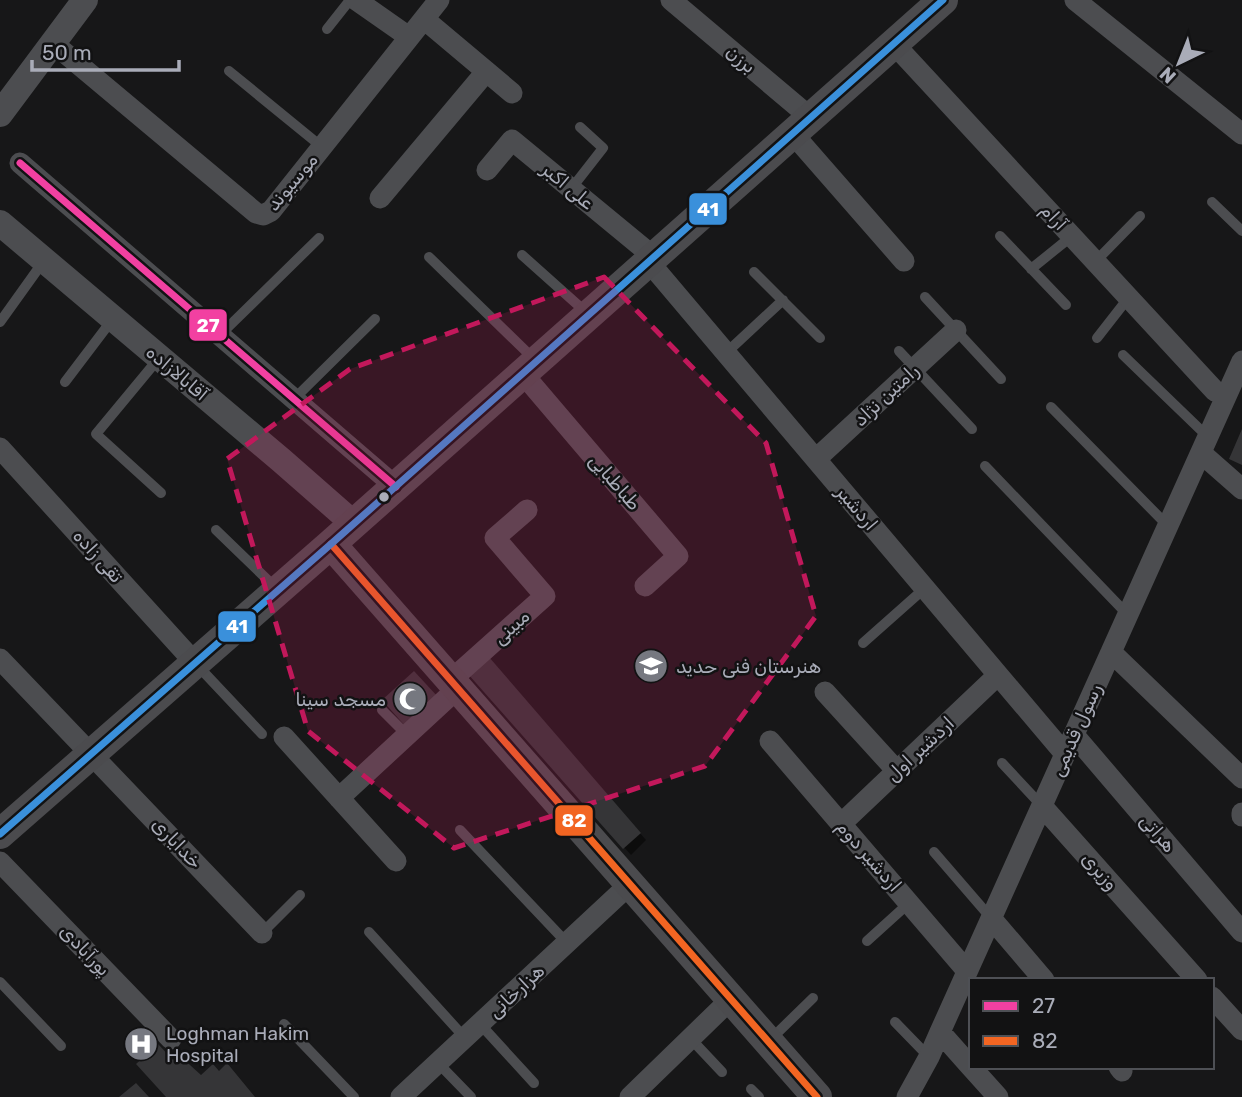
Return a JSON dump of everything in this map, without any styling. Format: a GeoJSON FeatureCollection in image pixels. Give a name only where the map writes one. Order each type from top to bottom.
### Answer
{"type":"FeatureCollection","features":[{"type":"Feature","properties":{"kind":"main road"},"geometry":{"type":"LineString","coordinates":[[0,834],[279,591],[943,0]]}},
{"type":"Feature","properties":{"kind":"main road"},"geometry":{"type":"LineString","coordinates":[[331,544],[816,1096]]}},
{"type":"Feature","properties":{"kind":"street"},"geometry":{"type":"LineString","coordinates":[[0,114],[85,0]]}},
{"type":"Feature","properties":{"kind":"street"},"geometry":{"type":"LineString","coordinates":[[356,0],[409,37]]}},
{"type":"Feature","properties":{"kind":"street","name":"موسیوند"},"geometry":{"type":"LineString","coordinates":[[53,43],[256,213],[263,215],[271,211],[439,0]]}},
{"type":"Feature","properties":{"kind":"street","name":"برزن"},"geometry":{"type":"LineString","coordinates":[[671,0],[802,126],[904,261]]}},
{"type":"Feature","properties":{"kind":"street"},"geometry":{"type":"LineString","coordinates":[[1075,0],[1242,134]]}},
{"type":"Feature","properties":{"kind":"street"},"geometry":{"type":"LineString","coordinates":[[424,19],[512,93]]}},
{"type":"Feature","properties":{"kind":"street","name":"آرام"},"geometry":{"type":"LineString","coordinates":[[894,44],[1215,391]]}},
{"type":"Feature","properties":{"kind":"street"},"geometry":{"type":"LineString","coordinates":[[380,198],[485,73]]}},
{"type":"Feature","properties":{"kind":"street","name":"علی اکبر"},"geometry":{"type":"LineString","coordinates":[[487,170],[512,140],[652,260]]}},
{"type":"Feature","properties":{"kind":"street"},"geometry":{"type":"LineString","coordinates":[[20,163],[396,487]]}},
{"type":"Feature","properties":{"kind":"street","name":"آقابالازاده"},"geometry":{"type":"LineString","coordinates":[[0,223],[354,524]]}},
{"type":"Feature","properties":{"kind":"street","name":"اردشیر"},"geometry":{"type":"LineString","coordinates":[[652,260],[726,353],[998,675],[1069,745]]}},
{"type":"Feature","properties":{"kind":"street","name":"رامتین نژاد"},"geometry":{"type":"LineString","coordinates":[[816,459],[956,330]]}},
{"type":"Feature","properties":{"kind":"street","name":"رسول قدیمی"},"geometry":{"type":"LineString","coordinates":[[907,1097],[929,1057],[1242,361]]}},
{"type":"Feature","properties":{"kind":"street","name":"طباطبایی"},"geometry":{"type":"LineString","coordinates":[[529,368],[678,556],[645,586]]}},
{"type":"Feature","properties":{"kind":"street"},"geometry":{"type":"LineString","coordinates":[[1205,444],[1242,489]]}},
{"type":"Feature","properties":{"kind":"street","name":"تقی زاده"},"geometry":{"type":"LineString","coordinates":[[0,448],[196,664]]}},
{"type":"Feature","properties":{"kind":"street","name":"مبینی"},"geometry":{"type":"LineString","coordinates":[[454,684],[545,596],[495,538],[527,510]]}},
{"type":"Feature","properties":{"kind":"street"},"geometry":{"type":"LineString","coordinates":[[1111,652],[1242,778]]}},
{"type":"Feature","properties":{"kind":"street","name":"خدایاری"},"geometry":{"type":"LineString","coordinates":[[0,659],[262,933]]}},
{"type":"Feature","properties":{"kind":"street","name":"اردشیر اول"},"geometry":{"type":"LineString","coordinates":[[841,824],[998,675]]}},
{"type":"Feature","properties":{"kind":"street"},"geometry":{"type":"LineString","coordinates":[[339,798],[407,735],[454,684]]}},
{"type":"Feature","properties":{"kind":"street"},"geometry":{"type":"LineString","coordinates":[[825,692],[897,771]]}},
{"type":"Feature","properties":{"kind":"street"},"geometry":{"type":"LineString","coordinates":[[284,737],[396,861]]}},
{"type":"Feature","properties":{"kind":"street","name":"اردشیر دوم"},"geometry":{"type":"LineString","coordinates":[[770,741],[967,971]]}},
{"type":"Feature","properties":{"kind":"street","name":"هراتی"},"geometry":{"type":"LineString","coordinates":[[1069,745],[1242,932]]}},
{"type":"Feature","properties":{"kind":"street","name":"وزیری"},"geometry":{"type":"LineString","coordinates":[[1042,806],[1195,978]]}},
{"type":"Feature","properties":{"kind":"street","name":"پورآبادی"},"geometry":{"type":"LineString","coordinates":[[0,862],[171,1039]]}},
{"type":"Feature","properties":{"kind":"street","name":"هزارخانی"},"geometry":{"type":"LineString","coordinates":[[401,1097],[630,884]]}},
{"type":"Feature","properties":{"kind":"street"},"geometry":{"type":"LineString","coordinates":[[991,918],[1042,978]]}},
{"type":"Feature","properties":{"kind":"street"},"geometry":{"type":"LineString","coordinates":[[637,1095],[731,999]]}},
{"type":"Feature","properties":{"kind":"street"},"geometry":{"type":"LineString","coordinates":[[1214,999],[1242,1030]]}},
{"type":"Feature","properties":{"kind":"street"},"geometry":{"type":"LineString","coordinates":[[940,1032],[969,1065]]}},
{"type":"Feature","properties":{"kind":"street"},"geometry":{"type":"LineString","coordinates":[[973,1069],[998,1097]]}},
{"type":"Feature","properties":{"kind":"lane"},"geometry":{"type":"LineString","coordinates":[[327,29],[350,0]]}},
{"type":"Feature","properties":{"kind":"lane"},"geometry":{"type":"LineString","coordinates":[[229,71],[322,147]]}},
{"type":"Feature","properties":{"kind":"lane"},"geometry":{"type":"LineString","coordinates":[[571,188],[603,148],[580,127]]}},
{"type":"Feature","properties":{"kind":"lane"},"geometry":{"type":"LineString","coordinates":[[1212,202],[1242,231]]}},
{"type":"Feature","properties":{"kind":"lane"},"geometry":{"type":"LineString","coordinates":[[1096,262],[1140,216]]}},
{"type":"Feature","properties":{"kind":"lane"},"geometry":{"type":"LineString","coordinates":[[1000,236],[1066,306]]}},
{"type":"Feature","properties":{"kind":"lane"},"geometry":{"type":"LineString","coordinates":[[1031,269],[1072,236]]}},
{"type":"Feature","properties":{"kind":"lane"},"geometry":{"type":"LineString","coordinates":[[220,335],[319,238]]}},
{"type":"Feature","properties":{"kind":"lane"},"geometry":{"type":"LineString","coordinates":[[522,255],[589,315]]}},
{"type":"Feature","properties":{"kind":"lane"},"geometry":{"type":"LineString","coordinates":[[429,257],[529,368]]}},
{"type":"Feature","properties":{"kind":"lane"},"geometry":{"type":"LineString","coordinates":[[0,322],[44,260]]}},
{"type":"Feature","properties":{"kind":"lane"},"geometry":{"type":"LineString","coordinates":[[754,272],[820,338]]}},
{"type":"Feature","properties":{"kind":"lane"},"geometry":{"type":"LineString","coordinates":[[925,297],[1001,379]]}},
{"type":"Feature","properties":{"kind":"lane"},"geometry":{"type":"LineString","coordinates":[[1097,338],[1129,297]]}},
{"type":"Feature","properties":{"kind":"lane"},"geometry":{"type":"LineString","coordinates":[[726,353],[783,300]]}},
{"type":"Feature","properties":{"kind":"lane"},"geometry":{"type":"LineString","coordinates":[[65,382],[113,319]]}},
{"type":"Feature","properties":{"kind":"lane"},"geometry":{"type":"LineString","coordinates":[[293,398],[375,319]]}},
{"type":"Feature","properties":{"kind":"lane"},"geometry":{"type":"LineString","coordinates":[[900,351],[972,429]]}},
{"type":"Feature","properties":{"kind":"lane"},"geometry":{"type":"LineString","coordinates":[[1123,355],[1205,444]]}},
{"type":"Feature","properties":{"kind":"lane"},"geometry":{"type":"LineString","coordinates":[[159,358],[96,434],[161,493]]}},
{"type":"Feature","properties":{"kind":"lane"},"geometry":{"type":"LineString","coordinates":[[1051,407],[1168,526]]}},
{"type":"Feature","properties":{"kind":"lane"},"geometry":{"type":"LineString","coordinates":[[985,466],[1128,615]]}},
{"type":"Feature","properties":{"kind":"lane"},"geometry":{"type":"LineString","coordinates":[[216,530],[279,591]]}},
{"type":"Feature","properties":{"kind":"lane"},"geometry":{"type":"LineString","coordinates":[[863,643],[925,588]]}},
{"type":"Feature","properties":{"kind":"lane"},"geometry":{"type":"LineString","coordinates":[[196,664],[262,734]]}},
{"type":"Feature","properties":{"kind":"lane"},"geometry":{"type":"LineString","coordinates":[[382,710],[407,735]]}},
{"type":"Feature","properties":{"kind":"lane","name":"وزیری"},"geometry":{"type":"LineString","coordinates":[[1002,763],[1042,806]]}},
{"type":"Feature","properties":{"kind":"lane"},"geometry":{"type":"LineString","coordinates":[[460,830],[567,943]]}},
{"type":"Feature","properties":{"kind":"lane"},"geometry":{"type":"LineString","coordinates":[[934,852],[991,918]]}},
{"type":"Feature","properties":{"kind":"lane"},"geometry":{"type":"LineString","coordinates":[[262,933],[300,895]]}},
{"type":"Feature","properties":{"kind":"lane"},"geometry":{"type":"LineString","coordinates":[[867,941],[909,903]]}},
{"type":"Feature","properties":{"kind":"lane"},"geometry":{"type":"LineString","coordinates":[[369,932],[472,1031],[534,1083]]}},
{"type":"Feature","properties":{"kind":"lane"},"geometry":{"type":"LineString","coordinates":[[0,982],[61,1046]]}},
{"type":"Feature","properties":{"kind":"lane"},"geometry":{"type":"LineString","coordinates":[[769,1041],[813,998]]}},
{"type":"Feature","properties":{"kind":"lane"},"geometry":{"type":"LineString","coordinates":[[895,1022],[929,1057]]}},
{"type":"Feature","properties":{"kind":"lane"},"geometry":{"type":"LineString","coordinates":[[284,1024],[354,1097]]}},
{"type":"Feature","properties":{"kind":"lane"},"geometry":{"type":"LineString","coordinates":[[690,1038],[722,1072]]}},
{"type":"Feature","properties":{"kind":"lane"},"geometry":{"type":"LineString","coordinates":[[439,1063],[471,1097]]}},
{"type":"Feature","properties":{"kind":"highlighted area"},"geometry":{"type":"Polygon","coordinates":[[[604,277],[766,443],[816,616],[705,766],[454,848],[308,731],[227,459],[350,369],[604,277]]]}},
{"type":"Feature","properties":{"kind":"building"},"geometry":{"type":"Polygon","coordinates":[[[1242,429],[1242,465],[1229,459],[1242,429]]]}},
{"type":"Feature","properties":{"kind":"building"},"geometry":{"type":"Polygon","coordinates":[[[489,657],[641,833],[623,849],[468,674],[489,657]]]}},
{"type":"Feature","properties":{"kind":"building","name":"مسجد سینا"},"geometry":{"type":"Polygon","coordinates":[[[414,671],[438,697],[406,727],[382,700],[414,671]]]}},
{"type":"Feature","properties":{"kind":"building"},"geometry":{"type":"Polygon","coordinates":[[[158,1044],[173,1060],[179,1055],[201,1075],[213,1064],[219,1071],[227,1063],[255,1097],[166,1097],[136,1064],[158,1044]]]}},
{"type":"Feature","properties":{"kind":"building"},"geometry":{"type":"Polygon","coordinates":[[[136,1083],[149,1097],[119,1097],[136,1083]]]}},
{"type":"Feature","properties":{"kind":"transit line","name":"41"},"geometry":{"type":"LineString","coordinates":[[0,834],[943,0]]}},
{"type":"Feature","properties":{"kind":"transit line","name":"27"},"geometry":{"type":"LineString","coordinates":[[20,163],[396,487]]}},
{"type":"Feature","properties":{"kind":"transit line","name":"82"},"geometry":{"type":"LineString","coordinates":[[331,544],[817,1097]]}},
{"type":"Feature","properties":{"kind":"place","name":"هنرستان فنی حدید"},"geometry":{"type":"Point","coordinates":[651,666]}},
{"type":"Feature","properties":{"kind":"place","name":"مسجد سینا"},"geometry":{"type":"Point","coordinates":[410,699]}},
{"type":"Feature","properties":{"kind":"place","name":"Loghman Hakim Hospital"},"geometry":{"type":"Point","coordinates":[141,1044]}}]}
